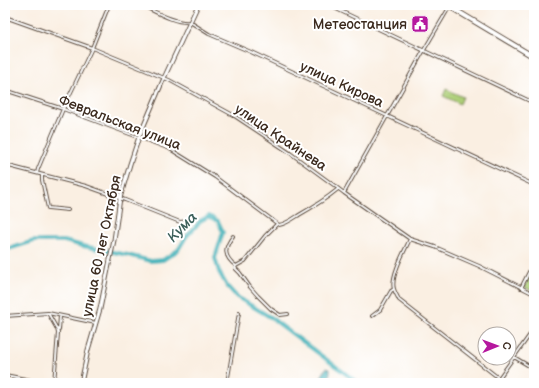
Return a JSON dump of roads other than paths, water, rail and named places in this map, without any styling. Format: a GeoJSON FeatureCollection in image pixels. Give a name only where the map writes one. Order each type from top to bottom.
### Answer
{"type":"FeatureCollection","features":[{"type":"Feature","properties":{"kind":"highway"},"geometry":{"type":"LineString","coordinates":[[449,6],[534,57]]}},
{"type":"Feature","properties":{"kind":"main road","name":"улица 60 лет Октября"},"geometry":{"type":"LineString","coordinates":[[81,383],[111,259],[120,198],[138,137],[198,5]]}},
{"type":"Feature","properties":{"kind":"street"},"geometry":{"type":"LineString","coordinates":[[37,173],[63,109],[92,48],[109,5]]}},
{"type":"Feature","properties":{"kind":"street","name":"улица Кирова"},"geometry":{"type":"LineString","coordinates":[[141,5],[176,21],[185,23],[190,22],[209,34],[251,52],[534,185]]}},
{"type":"Feature","properties":{"kind":"street"},"geometry":{"type":"LineString","coordinates":[[328,5],[534,102]]}},
{"type":"Feature","properties":{"kind":"street"},"geometry":{"type":"LineString","coordinates":[[344,193],[449,6]]}},
{"type":"Feature","properties":{"kind":"street","name":"улица Крайнева"},"geometry":{"type":"LineString","coordinates":[[5,17],[92,48],[164,78],[233,115],[290,153],[338,189],[410,238],[435,247],[473,264],[534,294]]}},
{"type":"Feature","properties":{"kind":"street","name":"Февральская улица"},"geometry":{"type":"LineString","coordinates":[[5,90],[63,109],[170,149],[215,177],[277,224],[281,225],[289,221],[338,189]]}},
{"type":"Feature","properties":{"kind":"street"},"geometry":{"type":"LineString","coordinates":[[5,165],[86,186],[180,222],[189,221],[192,219]]}},
{"type":"Feature","properties":{"kind":"street"},"geometry":{"type":"LineString","coordinates":[[42,175],[48,208],[68,210]]}},
{"type":"Feature","properties":{"kind":"street"},"geometry":{"type":"LineString","coordinates":[[236,266],[245,261],[264,236],[277,224]]}},
{"type":"Feature","properties":{"kind":"street"},"geometry":{"type":"LineString","coordinates":[[233,236],[227,243],[226,255],[236,266],[235,268],[271,309],[280,315],[288,314]]}},
{"type":"Feature","properties":{"kind":"street"},"geometry":{"type":"LineString","coordinates":[[410,238],[393,281],[394,289],[400,300],[505,383]]}},
{"type":"Feature","properties":{"kind":"street"},"geometry":{"type":"LineString","coordinates":[[521,288],[534,262]]}},
{"type":"Feature","properties":{"kind":"street"},"geometry":{"type":"LineString","coordinates":[[372,316],[380,310],[391,291],[394,289]]}},
{"type":"Feature","properties":{"kind":"street"},"geometry":{"type":"LineString","coordinates":[[5,316],[48,313],[96,323]]}},
{"type":"Feature","properties":{"kind":"street"},"geometry":{"type":"LineString","coordinates":[[48,313],[58,333]]}},
{"type":"Feature","properties":{"kind":"street"},"geometry":{"type":"LineString","coordinates":[[227,383],[239,314]]}},
{"type":"Feature","properties":{"kind":"street"},"geometry":{"type":"LineString","coordinates":[[54,383],[60,316]]}},
{"type":"Feature","properties":{"kind":"street"},"geometry":{"type":"LineString","coordinates":[[517,353],[534,329]]}},
{"type":"Feature","properties":{"kind":"street"},"geometry":{"type":"LineString","coordinates":[[517,359],[534,369]]}},
{"type":"Feature","properties":{"kind":"street"},"geometry":{"type":"LineString","coordinates":[[499,378],[508,366]]}},
{"type":"Feature","properties":{"kind":"street"},"geometry":{"type":"LineString","coordinates":[[5,375],[46,383]]}},
{"type":"Feature","properties":{"kind":"water"},"geometry":{"type":"Polygon","coordinates":[[[326,368],[330,369],[330,374],[325,383],[318,383],[326,368]]]}},
{"type":"Feature","properties":{"kind":"waterway","name":"Кума"},"geometry":{"type":"LineString","coordinates":[[5,250],[34,241],[64,241],[151,261],[163,260],[178,250],[186,237],[200,221],[209,216],[218,221],[223,232],[215,258],[219,272],[227,286],[237,297],[270,317],[358,383]]}},
{"type":"Feature","properties":{"kind":"place","name":"Метеостанция"},"geometry":{"type":"Point","coordinates":[420,24]}}]}
